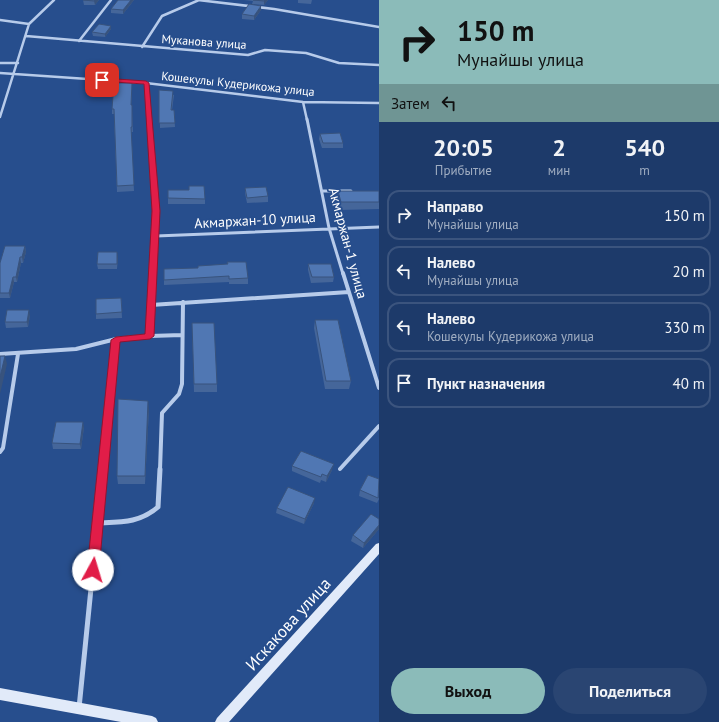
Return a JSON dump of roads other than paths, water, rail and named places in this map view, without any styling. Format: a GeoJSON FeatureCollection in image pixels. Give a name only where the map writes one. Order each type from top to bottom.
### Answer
{"type":"FeatureCollection","features":[{"type":"Feature","properties":{"kind":"street"},"geometry":{"type":"LineString","coordinates":[[0,117],[29,24],[54,0]]}},
{"type":"Feature","properties":{"kind":"street"},"geometry":{"type":"LineString","coordinates":[[79,41],[111,0]]}},
{"type":"Feature","properties":{"kind":"street"},"geometry":{"type":"LineString","coordinates":[[142,46],[162,16],[198,0],[274,8],[379,27]]}},
{"type":"Feature","properties":{"kind":"street"},"geometry":{"type":"LineString","coordinates":[[0,20],[29,24]]}},
{"type":"Feature","properties":{"kind":"street","name":"Муканова улица"},"geometry":{"type":"LineString","coordinates":[[26,36],[248,55],[265,50],[306,53],[339,63],[379,65]]}},
{"type":"Feature","properties":{"kind":"street"},"geometry":{"type":"LineString","coordinates":[[0,63],[18,63]]}},
{"type":"Feature","properties":{"kind":"street","name":"Кошекулы Кудерикожа улица"},"geometry":{"type":"LineString","coordinates":[[0,73],[146,83],[303,102],[379,103]]}},
{"type":"Feature","properties":{"kind":"street"},"geometry":{"type":"LineString","coordinates":[[146,83],[156,211],[150,336]]}},
{"type":"Feature","properties":{"kind":"street"},"geometry":{"type":"LineString","coordinates":[[0,102],[5,102]]}},
{"type":"Feature","properties":{"kind":"street","name":"Акмаржан-1 улица"},"geometry":{"type":"LineString","coordinates":[[303,102],[329,228],[379,388]]}},
{"type":"Feature","properties":{"kind":"street"},"geometry":{"type":"LineString","coordinates":[[322,191],[358,191]]}},
{"type":"Feature","properties":{"kind":"street","name":"Акмаржан-10 улица"},"geometry":{"type":"LineString","coordinates":[[156,236],[379,227]]}},
{"type":"Feature","properties":{"kind":"street"},"geometry":{"type":"LineString","coordinates":[[151,304],[349,292]]}},
{"type":"Feature","properties":{"kind":"street"},"geometry":{"type":"LineString","coordinates":[[98,523],[138,521],[149,516],[158,506],[162,413],[179,394],[182,384],[182,302]]}},
{"type":"Feature","properties":{"kind":"street"},"geometry":{"type":"LineString","coordinates":[[0,354],[76,349],[116,340],[150,336],[182,335]]}},
{"type":"Feature","properties":{"kind":"street"},"geometry":{"type":"LineString","coordinates":[[79,709],[116,340]]}},
{"type":"Feature","properties":{"kind":"street"},"geometry":{"type":"LineString","coordinates":[[0,452],[3,448],[18,354]]}},
{"type":"Feature","properties":{"kind":"street"},"geometry":{"type":"LineString","coordinates":[[340,469],[379,426]]}},
{"type":"Feature","properties":{"kind":"street","name":"Искакова улица"},"geometry":{"type":"LineString","coordinates":[[221,722],[379,547]]}},
{"type":"Feature","properties":{"kind":"street"},"geometry":{"type":"LineString","coordinates":[[0,694],[129,720],[152,722]]}}]}
